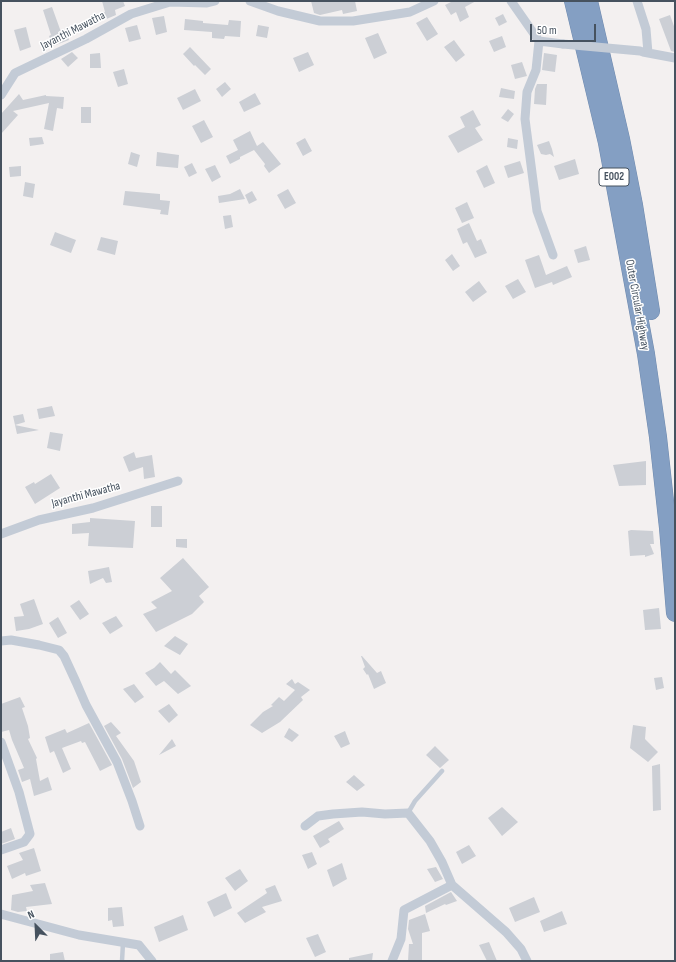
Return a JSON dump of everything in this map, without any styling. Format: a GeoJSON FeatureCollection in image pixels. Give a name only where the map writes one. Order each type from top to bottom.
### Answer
{"type":"FeatureCollection","features":[{"type":"Feature","properties":{"kind":"highway","name":"Outer Circular Highway"},"geometry":{"type":"LineString","coordinates":[[573,1],[607,143],[652,353],[675,484]]}},
{"type":"Feature","properties":{"kind":"highway","name":"Outer Circular Highway"},"geometry":{"type":"LineString","coordinates":[[589,1],[621,139],[634,205],[652,353],[658,437],[668,528],[675,613]]}},
{"type":"Feature","properties":{"kind":"street","name":"Jayanthi Mawatha"},"geometry":{"type":"LineString","coordinates":[[1,95],[15,73],[86,39],[131,14],[170,1],[207,3],[215,1]]}},
{"type":"Feature","properties":{"kind":"street"},"geometry":{"type":"LineString","coordinates":[[250,1],[278,11],[320,21],[353,21],[410,12],[434,1]]}},
{"type":"Feature","properties":{"kind":"street"},"geometry":{"type":"LineString","coordinates":[[511,1],[539,41],[536,70],[527,92],[525,119],[537,211],[553,255]]}},
{"type":"Feature","properties":{"kind":"street"},"geometry":{"type":"LineString","coordinates":[[637,1],[646,29],[644,52]]}},
{"type":"Feature","properties":{"kind":"street"},"geometry":{"type":"LineString","coordinates":[[539,41],[644,52],[675,58]]}},
{"type":"Feature","properties":{"kind":"street","name":"Jayanthi Mawatha"},"geometry":{"type":"LineString","coordinates":[[1,534],[39,520],[93,508],[178,481]]}},
{"type":"Feature","properties":{"kind":"street"},"geometry":{"type":"LineString","coordinates":[[1,641],[11,640],[39,645],[59,650],[64,656],[86,705],[117,762],[140,826]]}},
{"type":"Feature","properties":{"kind":"street"},"geometry":{"type":"LineString","coordinates":[[1,742],[19,792],[30,834],[24,842],[1,850]]}},
{"type":"Feature","properties":{"kind":"street"},"geometry":{"type":"LineString","coordinates":[[305,826],[318,816],[333,814],[362,812],[386,814],[408,813],[430,841],[442,862],[452,885],[506,932],[521,949],[527,961]]}},
{"type":"Feature","properties":{"kind":"street"},"geometry":{"type":"LineString","coordinates":[[392,961],[401,939],[404,910],[452,885]]}},
{"type":"Feature","properties":{"kind":"street"},"geometry":{"type":"LineString","coordinates":[[1,914],[79,935],[139,945],[152,961]]}},
{"type":"Feature","properties":{"kind":"lane"},"geometry":{"type":"LineString","coordinates":[[408,813],[415,801],[442,771]]}},
{"type":"Feature","properties":{"kind":"lane"},"geometry":{"type":"LineString","coordinates":[[122,942],[122,961]]}},
{"type":"Feature","properties":{"kind":"building"},"geometry":{"type":"Polygon","coordinates":[[[102,1],[123,1],[125,6],[115,10],[116,15],[104,20],[102,13],[105,12],[102,1]]]}},
{"type":"Feature","properties":{"kind":"building"},"geometry":{"type":"Polygon","coordinates":[[[311,1],[355,1],[357,11],[343,14],[342,10],[320,15],[314,13],[311,1]]]}},
{"type":"Feature","properties":{"kind":"building"},"geometry":{"type":"Polygon","coordinates":[[[453,1],[476,1],[465,7],[469,17],[460,22],[456,12],[451,15],[445,5],[453,1]]]}},
{"type":"Feature","properties":{"kind":"building"},"geometry":{"type":"Polygon","coordinates":[[[52,7],[61,32],[66,31],[69,40],[53,46],[43,10],[52,7]]]}},
{"type":"Feature","properties":{"kind":"building"},"geometry":{"type":"Polygon","coordinates":[[[503,14],[507,22],[499,26],[495,18],[503,14]]]}},
{"type":"Feature","properties":{"kind":"building"},"geometry":{"type":"Polygon","coordinates":[[[670,15],[675,29],[675,52],[671,51],[659,19],[670,15]]]}},
{"type":"Feature","properties":{"kind":"building"},"geometry":{"type":"Polygon","coordinates":[[[164,16],[167,32],[156,35],[152,18],[164,16]]]}},
{"type":"Feature","properties":{"kind":"building"},"geometry":{"type":"Polygon","coordinates":[[[427,17],[438,34],[427,41],[416,23],[427,17]]]}},
{"type":"Feature","properties":{"kind":"building"},"geometry":{"type":"Polygon","coordinates":[[[185,19],[203,21],[203,23],[228,25],[229,20],[241,21],[240,37],[225,36],[224,39],[212,38],[212,32],[184,30],[185,19]]]}},
{"type":"Feature","properties":{"kind":"building"},"geometry":{"type":"Polygon","coordinates":[[[137,25],[141,39],[129,42],[125,28],[137,25]]]}},
{"type":"Feature","properties":{"kind":"building"},"geometry":{"type":"Polygon","coordinates":[[[258,25],[269,27],[267,38],[256,36],[258,25]]]}},
{"type":"Feature","properties":{"kind":"building"},"geometry":{"type":"Polygon","coordinates":[[[26,27],[31,47],[20,51],[14,30],[26,27]]]}},
{"type":"Feature","properties":{"kind":"building"},"geometry":{"type":"Polygon","coordinates":[[[378,33],[387,53],[374,59],[365,38],[378,33]]]}},
{"type":"Feature","properties":{"kind":"building"},"geometry":{"type":"Polygon","coordinates":[[[502,36],[506,47],[494,52],[489,41],[502,36]]]}},
{"type":"Feature","properties":{"kind":"building"},"geometry":{"type":"Polygon","coordinates":[[[454,40],[465,55],[456,62],[444,47],[454,40]]]}},
{"type":"Feature","properties":{"kind":"building"},"geometry":{"type":"Polygon","coordinates":[[[190,47],[211,69],[205,75],[183,54],[190,47]]]}},
{"type":"Feature","properties":{"kind":"building"},"geometry":{"type":"Polygon","coordinates":[[[72,52],[78,58],[68,67],[61,59],[72,52]]]}},
{"type":"Feature","properties":{"kind":"building"},"geometry":{"type":"Polygon","coordinates":[[[308,52],[314,65],[299,72],[293,58],[308,52]]]}},
{"type":"Feature","properties":{"kind":"building"},"geometry":{"type":"Polygon","coordinates":[[[100,53],[101,68],[90,68],[90,54],[100,53]]]}},
{"type":"Feature","properties":{"kind":"building"},"geometry":{"type":"Polygon","coordinates":[[[544,53],[557,55],[555,72],[542,70],[544,53]]]}},
{"type":"Feature","properties":{"kind":"building"},"geometry":{"type":"Polygon","coordinates":[[[522,62],[527,76],[515,79],[511,65],[522,62]]]}},
{"type":"Feature","properties":{"kind":"building"},"geometry":{"type":"Polygon","coordinates":[[[124,69],[128,84],[118,87],[113,72],[124,69]]]}},
{"type":"Feature","properties":{"kind":"building"},"geometry":{"type":"Polygon","coordinates":[[[225,82],[231,89],[222,97],[216,89],[225,82]]]}},
{"type":"Feature","properties":{"kind":"building"},"geometry":{"type":"Polygon","coordinates":[[[537,84],[547,84],[546,105],[534,104],[535,89],[537,84]]]}},
{"type":"Feature","properties":{"kind":"building"},"geometry":{"type":"Polygon","coordinates":[[[501,88],[515,91],[514,99],[499,97],[501,88]]]}},
{"type":"Feature","properties":{"kind":"building"},"geometry":{"type":"Polygon","coordinates":[[[195,89],[201,101],[183,110],[177,98],[195,89]]]}},
{"type":"Feature","properties":{"kind":"building"},"geometry":{"type":"Polygon","coordinates":[[[255,93],[261,104],[244,112],[239,102],[255,93]]]}},
{"type":"Feature","properties":{"kind":"building"},"geometry":{"type":"Polygon","coordinates":[[[19,94],[23,100],[46,95],[64,97],[63,109],[57,108],[53,131],[44,129],[49,103],[13,111],[18,115],[1,134],[1,114],[19,94]]]}},
{"type":"Feature","properties":{"kind":"building"},"geometry":{"type":"Polygon","coordinates":[[[81,107],[91,107],[91,123],[81,123],[81,107]]]}},
{"type":"Feature","properties":{"kind":"building"},"geometry":{"type":"Polygon","coordinates":[[[508,109],[514,114],[508,122],[501,118],[508,109]]]}},
{"type":"Feature","properties":{"kind":"building"},"geometry":{"type":"Polygon","coordinates":[[[473,110],[481,125],[475,128],[483,140],[458,153],[448,136],[465,127],[460,117],[473,110]]]}},
{"type":"Feature","properties":{"kind":"building"},"geometry":{"type":"Polygon","coordinates":[[[204,120],[213,137],[201,143],[192,126],[204,120]]]}},
{"type":"Feature","properties":{"kind":"building"},"geometry":{"type":"Polygon","coordinates":[[[250,131],[257,146],[263,142],[281,164],[269,173],[264,166],[265,164],[254,150],[230,164],[226,156],[238,150],[233,140],[250,131]]]}},
{"type":"Feature","properties":{"kind":"building"},"geometry":{"type":"Polygon","coordinates":[[[42,137],[44,144],[30,146],[29,138],[42,137]]]}},
{"type":"Feature","properties":{"kind":"building"},"geometry":{"type":"Polygon","coordinates":[[[305,138],[312,151],[303,156],[296,143],[305,138]]]}},
{"type":"Feature","properties":{"kind":"building"},"geometry":{"type":"Polygon","coordinates":[[[508,138],[518,140],[517,149],[507,147],[508,138]]]}},
{"type":"Feature","properties":{"kind":"building"},"geometry":{"type":"Polygon","coordinates":[[[549,141],[554,157],[550,154],[541,154],[537,145],[549,141]]]}},
{"type":"Feature","properties":{"kind":"building"},"geometry":{"type":"Polygon","coordinates":[[[131,152],[140,155],[137,167],[128,164],[131,152]]]}},
{"type":"Feature","properties":{"kind":"building"},"geometry":{"type":"Polygon","coordinates":[[[157,152],[179,155],[178,168],[156,166],[157,152]]]}},
{"type":"Feature","properties":{"kind":"building"},"geometry":{"type":"Polygon","coordinates":[[[575,159],[579,174],[559,180],[554,166],[575,159]]]}},
{"type":"Feature","properties":{"kind":"building"},"geometry":{"type":"Polygon","coordinates":[[[520,161],[524,173],[508,178],[504,166],[520,161]]]}},
{"type":"Feature","properties":{"kind":"building"},"geometry":{"type":"Polygon","coordinates":[[[192,163],[197,173],[189,177],[184,167],[192,163]]]}},
{"type":"Feature","properties":{"kind":"building"},"geometry":{"type":"Polygon","coordinates":[[[215,165],[221,177],[212,182],[205,169],[215,165]]]}},
{"type":"Feature","properties":{"kind":"building"},"geometry":{"type":"Polygon","coordinates":[[[487,165],[495,183],[484,188],[476,171],[487,165]]]}},
{"type":"Feature","properties":{"kind":"building"},"geometry":{"type":"Polygon","coordinates":[[[21,166],[21,176],[10,177],[9,167],[21,166]]]}},
{"type":"Feature","properties":{"kind":"building"},"geometry":{"type":"Polygon","coordinates":[[[25,182],[35,184],[33,198],[23,196],[25,182]]]}},
{"type":"Feature","properties":{"kind":"building"},"geometry":{"type":"Polygon","coordinates":[[[240,189],[245,199],[219,203],[218,196],[230,194],[240,189]]]}},
{"type":"Feature","properties":{"kind":"building"},"geometry":{"type":"Polygon","coordinates":[[[288,189],[296,203],[285,209],[277,195],[288,189]]]}},
{"type":"Feature","properties":{"kind":"building"},"geometry":{"type":"Polygon","coordinates":[[[125,191],[160,194],[160,200],[170,201],[168,215],[160,214],[161,210],[123,205],[125,191]]]}},
{"type":"Feature","properties":{"kind":"building"},"geometry":{"type":"Polygon","coordinates":[[[252,191],[257,200],[249,204],[245,195],[252,191]]]}},
{"type":"Feature","properties":{"kind":"building"},"geometry":{"type":"Polygon","coordinates":[[[467,202],[474,218],[462,223],[455,208],[467,202]]]}},
{"type":"Feature","properties":{"kind":"building"},"geometry":{"type":"Polygon","coordinates":[[[231,215],[233,227],[225,229],[223,216],[231,215]]]}},
{"type":"Feature","properties":{"kind":"building"},"geometry":{"type":"Polygon","coordinates":[[[469,223],[477,241],[481,239],[487,253],[475,258],[467,242],[463,244],[457,229],[469,223]]]}},
{"type":"Feature","properties":{"kind":"building"},"geometry":{"type":"Polygon","coordinates":[[[55,232],[76,240],[71,253],[50,245],[55,232]]]}},
{"type":"Feature","properties":{"kind":"building"},"geometry":{"type":"Polygon","coordinates":[[[101,237],[118,241],[115,255],[97,250],[101,237]]]}},
{"type":"Feature","properties":{"kind":"building"},"geometry":{"type":"Polygon","coordinates":[[[586,246],[590,260],[578,263],[574,250],[586,246]]]}},
{"type":"Feature","properties":{"kind":"building"},"geometry":{"type":"Polygon","coordinates":[[[452,254],[460,266],[453,271],[445,260],[452,254]]]}},
{"type":"Feature","properties":{"kind":"building"},"geometry":{"type":"Polygon","coordinates":[[[539,255],[546,275],[567,266],[572,277],[553,285],[552,282],[535,288],[525,260],[539,255]]]}},
{"type":"Feature","properties":{"kind":"building"},"geometry":{"type":"Polygon","coordinates":[[[518,279],[526,292],[513,299],[505,286],[518,279]]]}},
{"type":"Feature","properties":{"kind":"building"},"geometry":{"type":"Polygon","coordinates":[[[479,281],[487,292],[473,302],[465,292],[479,281]]]}},
{"type":"Feature","properties":{"kind":"building"},"geometry":{"type":"Polygon","coordinates":[[[52,406],[55,416],[39,419],[37,409],[52,406]]]}},
{"type":"Feature","properties":{"kind":"building"},"geometry":{"type":"Polygon","coordinates":[[[23,414],[25,422],[15,425],[13,416],[23,414]]]}},
{"type":"Feature","properties":{"kind":"building"},"geometry":{"type":"Polygon","coordinates":[[[15,425],[39,430],[17,434],[15,425]]]}},
{"type":"Feature","properties":{"kind":"building"},"geometry":{"type":"Polygon","coordinates":[[[50,432],[63,434],[60,451],[47,448],[50,432]]]}},
{"type":"Feature","properties":{"kind":"building"},"geometry":{"type":"Polygon","coordinates":[[[134,452],[136,458],[152,455],[155,477],[144,479],[143,467],[129,472],[123,457],[134,452]]]}},
{"type":"Feature","properties":{"kind":"building"},"geometry":{"type":"Polygon","coordinates":[[[646,461],[646,485],[619,486],[613,465],[646,461]]]}},
{"type":"Feature","properties":{"kind":"building"},"geometry":{"type":"Polygon","coordinates":[[[51,474],[60,488],[35,504],[25,487],[34,482],[35,484],[51,474]]]}},
{"type":"Feature","properties":{"kind":"building"},"geometry":{"type":"Polygon","coordinates":[[[151,506],[162,506],[162,527],[151,527],[151,506]]]}},
{"type":"Feature","properties":{"kind":"building"},"geometry":{"type":"Polygon","coordinates":[[[90,518],[135,521],[133,548],[88,546],[89,533],[72,534],[72,524],[90,522],[90,518]]]}},
{"type":"Feature","properties":{"kind":"building"},"geometry":{"type":"Polygon","coordinates":[[[628,531],[653,531],[654,544],[650,544],[654,554],[645,557],[645,555],[630,556],[628,531]]]}},
{"type":"Feature","properties":{"kind":"building"},"geometry":{"type":"Polygon","coordinates":[[[176,539],[187,539],[187,548],[176,547],[176,539]]]}},
{"type":"Feature","properties":{"kind":"building"},"geometry":{"type":"Polygon","coordinates":[[[183,558],[209,587],[199,596],[204,602],[192,614],[156,632],[143,614],[157,608],[151,602],[172,591],[160,578],[183,558]]]}},
{"type":"Feature","properties":{"kind":"building"},"geometry":{"type":"Polygon","coordinates":[[[109,567],[112,582],[106,583],[103,578],[90,584],[88,571],[109,567]]]}},
{"type":"Feature","properties":{"kind":"building"},"geometry":{"type":"Polygon","coordinates":[[[34,599],[43,624],[29,629],[16,631],[14,617],[24,616],[20,604],[34,599]]]}},
{"type":"Feature","properties":{"kind":"building"},"geometry":{"type":"Polygon","coordinates":[[[79,600],[89,614],[80,620],[70,606],[79,600]]]}},
{"type":"Feature","properties":{"kind":"building"},"geometry":{"type":"Polygon","coordinates":[[[659,608],[661,629],[645,630],[643,610],[659,608]]]}},
{"type":"Feature","properties":{"kind":"building"},"geometry":{"type":"Polygon","coordinates":[[[116,616],[123,626],[110,634],[102,623],[116,616]]]}},
{"type":"Feature","properties":{"kind":"building"},"geometry":{"type":"Polygon","coordinates":[[[58,617],[67,633],[58,638],[49,623],[58,617]]]}},
{"type":"Feature","properties":{"kind":"building"},"geometry":{"type":"Polygon","coordinates":[[[175,636],[188,644],[180,655],[164,646],[175,636]]]}},
{"type":"Feature","properties":{"kind":"building"},"geometry":{"type":"Polygon","coordinates":[[[361,656],[377,673],[381,671],[386,683],[374,689],[368,674],[367,675],[363,669],[365,667],[361,656]]]}},
{"type":"Feature","properties":{"kind":"building"},"geometry":{"type":"Polygon","coordinates":[[[160,662],[171,674],[175,670],[191,686],[178,694],[164,681],[156,686],[145,673],[154,668],[160,662]]]}},
{"type":"Feature","properties":{"kind":"building"},"geometry":{"type":"Polygon","coordinates":[[[662,677],[664,688],[656,690],[654,678],[662,677]]]}},
{"type":"Feature","properties":{"kind":"building"},"geometry":{"type":"Polygon","coordinates":[[[292,679],[295,684],[298,682],[310,690],[301,697],[303,700],[280,722],[262,733],[250,725],[263,712],[273,706],[271,705],[279,697],[284,701],[295,690],[286,684],[292,679]]]}},
{"type":"Feature","properties":{"kind":"building"},"geometry":{"type":"Polygon","coordinates":[[[134,684],[144,697],[135,703],[123,689],[134,684]]]}},
{"type":"Feature","properties":{"kind":"building"},"geometry":{"type":"Polygon","coordinates":[[[20,697],[25,707],[22,708],[28,726],[30,738],[28,739],[37,758],[40,781],[48,777],[52,790],[34,796],[30,779],[22,782],[18,770],[24,768],[9,730],[1,732],[1,704],[20,697]]]}},
{"type":"Feature","properties":{"kind":"building"},"geometry":{"type":"Polygon","coordinates":[[[169,704],[178,715],[169,723],[158,711],[169,704]]]}},
{"type":"Feature","properties":{"kind":"building"},"geometry":{"type":"Polygon","coordinates":[[[111,722],[121,733],[116,736],[134,761],[141,782],[133,788],[122,759],[104,726],[111,722]]]}},
{"type":"Feature","properties":{"kind":"building"},"geometry":{"type":"Polygon","coordinates":[[[89,723],[112,765],[100,771],[85,742],[82,743],[81,741],[62,748],[71,769],[63,773],[54,751],[50,753],[45,737],[65,729],[67,733],[89,723]]]}},
{"type":"Feature","properties":{"kind":"building"},"geometry":{"type":"Polygon","coordinates":[[[633,725],[646,727],[645,739],[658,752],[648,762],[630,748],[633,725]]]}},
{"type":"Feature","properties":{"kind":"building"},"geometry":{"type":"Polygon","coordinates":[[[289,728],[299,735],[292,742],[284,737],[289,728]]]}},
{"type":"Feature","properties":{"kind":"building"},"geometry":{"type":"Polygon","coordinates":[[[345,731],[350,744],[341,748],[334,736],[345,731]]]}},
{"type":"Feature","properties":{"kind":"building"},"geometry":{"type":"Polygon","coordinates":[[[172,739],[176,746],[159,755],[172,739]]]}},
{"type":"Feature","properties":{"kind":"building"},"geometry":{"type":"Polygon","coordinates":[[[435,746],[449,760],[440,768],[426,755],[435,746]]]}},
{"type":"Feature","properties":{"kind":"building"},"geometry":{"type":"Polygon","coordinates":[[[660,764],[661,810],[653,811],[652,766],[660,764]]]}},
{"type":"Feature","properties":{"kind":"building"},"geometry":{"type":"Polygon","coordinates":[[[354,775],[365,785],[357,791],[346,782],[354,775]]]}},
{"type":"Feature","properties":{"kind":"building"},"geometry":{"type":"Polygon","coordinates":[[[502,807],[518,822],[502,836],[488,818],[502,807]]]}},
{"type":"Feature","properties":{"kind":"building"},"geometry":{"type":"Polygon","coordinates":[[[339,821],[344,829],[328,839],[330,842],[320,848],[313,836],[339,821]]]}},
{"type":"Feature","properties":{"kind":"building"},"geometry":{"type":"Polygon","coordinates":[[[11,828],[15,839],[1,844],[1,832],[11,828]]]}},
{"type":"Feature","properties":{"kind":"building"},"geometry":{"type":"Polygon","coordinates":[[[469,845],[476,856],[462,864],[456,852],[469,845]]]}},
{"type":"Feature","properties":{"kind":"building"},"geometry":{"type":"Polygon","coordinates":[[[34,848],[41,871],[26,876],[25,873],[12,879],[7,866],[23,860],[19,853],[34,848]]]}},
{"type":"Feature","properties":{"kind":"building"},"geometry":{"type":"Polygon","coordinates":[[[312,852],[317,864],[308,869],[302,855],[312,852]]]}},
{"type":"Feature","properties":{"kind":"building"},"geometry":{"type":"Polygon","coordinates":[[[342,863],[347,879],[333,887],[327,870],[342,863]]]}},
{"type":"Feature","properties":{"kind":"building"},"geometry":{"type":"Polygon","coordinates":[[[436,867],[443,879],[435,882],[427,869],[436,867]]]}},
{"type":"Feature","properties":{"kind":"building"},"geometry":{"type":"Polygon","coordinates":[[[240,869],[248,881],[235,891],[225,878],[240,869]]]}},
{"type":"Feature","properties":{"kind":"building"},"geometry":{"type":"Polygon","coordinates":[[[45,883],[52,904],[26,907],[27,911],[18,912],[11,910],[12,895],[33,891],[30,885],[45,883]]]}},
{"type":"Feature","properties":{"kind":"building"},"geometry":{"type":"Polygon","coordinates":[[[275,885],[282,901],[262,907],[266,912],[245,923],[237,913],[267,893],[265,889],[275,885]]]}},
{"type":"Feature","properties":{"kind":"building"},"geometry":{"type":"Polygon","coordinates":[[[451,892],[457,901],[446,905],[445,904],[426,913],[425,906],[451,892]]]}},
{"type":"Feature","properties":{"kind":"building"},"geometry":{"type":"Polygon","coordinates":[[[226,893],[232,908],[214,917],[207,902],[226,893]]]}},
{"type":"Feature","properties":{"kind":"building"},"geometry":{"type":"Polygon","coordinates":[[[534,897],[540,912],[515,922],[509,908],[534,897]]]}},
{"type":"Feature","properties":{"kind":"building"},"geometry":{"type":"Polygon","coordinates":[[[122,907],[124,926],[113,927],[112,920],[108,921],[108,908],[122,907]]]}},
{"type":"Feature","properties":{"kind":"building"},"geometry":{"type":"Polygon","coordinates":[[[562,911],[567,924],[544,932],[540,921],[562,911]]]}},
{"type":"Feature","properties":{"kind":"building"},"geometry":{"type":"Polygon","coordinates":[[[425,914],[430,931],[422,933],[422,961],[408,961],[409,944],[413,944],[408,929],[409,920],[425,914]]]}},
{"type":"Feature","properties":{"kind":"building"},"geometry":{"type":"Polygon","coordinates":[[[183,915],[188,930],[159,942],[154,927],[183,915]]]}},
{"type":"Feature","properties":{"kind":"building"},"geometry":{"type":"Polygon","coordinates":[[[318,934],[326,952],[315,957],[306,938],[318,934]]]}},
{"type":"Feature","properties":{"kind":"building"},"geometry":{"type":"Polygon","coordinates":[[[489,942],[497,961],[487,961],[479,945],[489,942]]]}},
{"type":"Feature","properties":{"kind":"building"},"geometry":{"type":"Polygon","coordinates":[[[63,952],[65,961],[50,961],[50,954],[63,952]]]}},
{"type":"Feature","properties":{"kind":"building"},"geometry":{"type":"Polygon","coordinates":[[[373,953],[372,961],[349,961],[349,958],[373,953]]]}}]}
